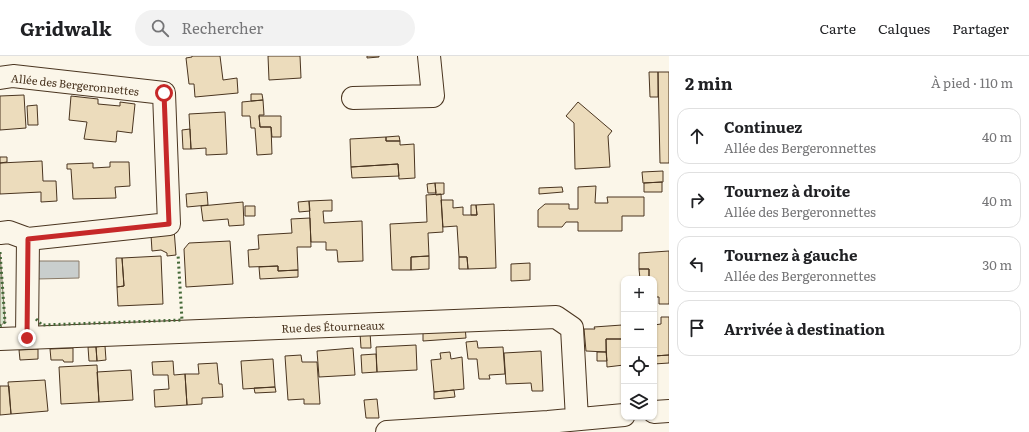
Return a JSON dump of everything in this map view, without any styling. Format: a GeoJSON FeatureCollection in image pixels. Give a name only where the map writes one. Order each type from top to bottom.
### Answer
{"type":"FeatureCollection","features":[{"type":"Feature","properties":{"kind":"street"},"geometry":{"type":"LineString","coordinates":[[353,98],[433,96],[429,56]]}},
{"type":"Feature","properties":{"kind":"street","name":"Allée des Bergeronnettes"},"geometry":{"type":"LineString","coordinates":[[0,78],[13,76],[164,93],[169,224],[28,239],[9,232],[0,233]]}},
{"type":"Feature","properties":{"kind":"street"},"geometry":{"type":"LineString","coordinates":[[27,338],[28,239]]}},
{"type":"Feature","properties":{"kind":"street","name":"Rue des Étourneaux"},"geometry":{"type":"LineString","coordinates":[[0,339],[556,317],[572,328],[577,419]]}},
{"type":"Feature","properties":{"kind":"street"},"geometry":{"type":"LineString","coordinates":[[657,412],[669,411]]}},
{"type":"Feature","properties":{"kind":"street"},"geometry":{"type":"LineString","coordinates":[[387,432],[621,415]]}},
{"type":"Feature","properties":{"kind":"green space"},"geometry":{"type":"Polygon","coordinates":[[[0,252],[5,322],[0,326],[0,252]]]}},
{"type":"Feature","properties":{"kind":"shaded area"},"geometry":{"type":"Polygon","coordinates":[[[37,261],[79,261],[79,278],[37,279],[37,261]]]}},
{"type":"Feature","properties":{"kind":"building"},"geometry":{"type":"Polygon","coordinates":[[[192,56],[220,56],[223,80],[237,78],[238,93],[195,97],[194,84],[189,84],[186,58],[192,56]]]}},
{"type":"Feature","properties":{"kind":"building"},"geometry":{"type":"Polygon","coordinates":[[[268,56],[300,56],[301,78],[269,80],[268,56]]]}},
{"type":"Feature","properties":{"kind":"building"},"geometry":{"type":"Polygon","coordinates":[[[367,56],[379,56],[379,57],[367,58],[367,56]]]}},
{"type":"Feature","properties":{"kind":"building"},"geometry":{"type":"Polygon","coordinates":[[[649,72],[658,72],[658,97],[650,97],[649,72]]]}},
{"type":"Feature","properties":{"kind":"building"},"geometry":{"type":"Polygon","coordinates":[[[658,72],[669,72],[669,163],[660,163],[658,72]]]}},
{"type":"Feature","properties":{"kind":"building"},"geometry":{"type":"Polygon","coordinates":[[[251,94],[262,94],[263,100],[251,101],[251,94]]]}},
{"type":"Feature","properties":{"kind":"building"},"geometry":{"type":"Polygon","coordinates":[[[24,95],[26,128],[0,130],[0,96],[24,95]]]}},
{"type":"Feature","properties":{"kind":"building"},"geometry":{"type":"Polygon","coordinates":[[[71,96],[98,99],[98,104],[120,106],[120,102],[135,104],[132,133],[117,131],[116,142],[84,139],[87,122],[69,120],[71,96]]]}},
{"type":"Feature","properties":{"kind":"building"},"geometry":{"type":"Polygon","coordinates":[[[263,100],[264,115],[259,115],[260,127],[271,127],[272,154],[257,155],[255,128],[251,128],[250,116],[242,116],[242,102],[263,100]]]}},
{"type":"Feature","properties":{"kind":"building"},"geometry":{"type":"Polygon","coordinates":[[[578,102],[612,131],[608,136],[610,167],[575,169],[574,123],[566,116],[578,102]]]}},
{"type":"Feature","properties":{"kind":"building"},"geometry":{"type":"Polygon","coordinates":[[[37,105],[38,125],[28,125],[27,106],[37,105]]]}},
{"type":"Feature","properties":{"kind":"building"},"geometry":{"type":"Polygon","coordinates":[[[225,112],[227,154],[206,155],[206,148],[191,149],[189,114],[225,112]]]}},
{"type":"Feature","properties":{"kind":"building"},"geometry":{"type":"Polygon","coordinates":[[[259,116],[281,116],[281,137],[272,137],[271,127],[260,127],[259,116]]]}},
{"type":"Feature","properties":{"kind":"building"},"geometry":{"type":"Polygon","coordinates":[[[190,129],[191,149],[183,149],[182,130],[190,129]]]}},
{"type":"Feature","properties":{"kind":"building"},"geometry":{"type":"Polygon","coordinates":[[[399,136],[400,141],[386,141],[386,137],[399,136]]]}},
{"type":"Feature","properties":{"kind":"building"},"geometry":{"type":"Polygon","coordinates":[[[386,137],[386,141],[400,141],[400,145],[414,144],[415,178],[399,179],[398,164],[351,167],[350,139],[386,137]]]}},
{"type":"Feature","properties":{"kind":"building"},"geometry":{"type":"Polygon","coordinates":[[[0,157],[7,157],[7,162],[0,163],[0,157]]]}},
{"type":"Feature","properties":{"kind":"building"},"geometry":{"type":"Polygon","coordinates":[[[42,161],[43,181],[56,181],[57,201],[41,202],[41,192],[0,194],[0,163],[42,161]]]}},
{"type":"Feature","properties":{"kind":"building"},"geometry":{"type":"Polygon","coordinates":[[[110,162],[129,162],[130,186],[115,187],[116,198],[73,199],[71,169],[67,169],[67,164],[93,163],[93,168],[110,167],[110,162]]]}},
{"type":"Feature","properties":{"kind":"building"},"geometry":{"type":"Polygon","coordinates":[[[398,164],[399,176],[352,178],[351,167],[398,164]]]}},
{"type":"Feature","properties":{"kind":"building"},"geometry":{"type":"Polygon","coordinates":[[[663,171],[663,182],[643,183],[642,172],[663,171]]]}},
{"type":"Feature","properties":{"kind":"building"},"geometry":{"type":"Polygon","coordinates":[[[662,182],[662,192],[644,192],[644,183],[662,182]]]}},
{"type":"Feature","properties":{"kind":"building"},"geometry":{"type":"Polygon","coordinates":[[[435,183],[436,193],[428,193],[427,184],[435,183]]]}},
{"type":"Feature","properties":{"kind":"building"},"geometry":{"type":"Polygon","coordinates":[[[435,183],[444,183],[444,194],[436,195],[435,183]]]}},
{"type":"Feature","properties":{"kind":"building"},"geometry":{"type":"Polygon","coordinates":[[[596,186],[595,203],[608,203],[607,197],[644,197],[644,216],[622,216],[622,231],[578,231],[578,222],[566,222],[562,227],[538,227],[538,210],[545,204],[569,204],[569,209],[578,209],[578,187],[596,186]]]}},
{"type":"Feature","properties":{"kind":"building"},"geometry":{"type":"Polygon","coordinates":[[[562,187],[563,192],[539,194],[539,188],[562,187]]]}},
{"type":"Feature","properties":{"kind":"building"},"geometry":{"type":"Polygon","coordinates":[[[207,192],[208,205],[187,207],[186,194],[207,192]]]}},
{"type":"Feature","properties":{"kind":"building"},"geometry":{"type":"Polygon","coordinates":[[[441,194],[443,232],[428,233],[429,256],[411,257],[411,270],[392,270],[390,224],[427,222],[426,195],[441,194]]]}},
{"type":"Feature","properties":{"kind":"building"},"geometry":{"type":"Polygon","coordinates":[[[332,200],[332,211],[323,211],[324,223],[362,221],[363,261],[338,262],[337,250],[326,250],[326,242],[311,242],[309,201],[332,200]]]}},
{"type":"Feature","properties":{"kind":"building"},"geometry":{"type":"Polygon","coordinates":[[[441,200],[453,200],[453,208],[463,207],[463,215],[477,215],[476,205],[494,204],[496,268],[468,269],[467,257],[459,257],[457,226],[443,227],[441,200]]]}},
{"type":"Feature","properties":{"kind":"building"},"geometry":{"type":"Polygon","coordinates":[[[309,201],[310,211],[299,212],[298,202],[309,201]]]}},
{"type":"Feature","properties":{"kind":"building"},"geometry":{"type":"Polygon","coordinates":[[[243,202],[244,225],[229,226],[228,219],[203,221],[201,206],[243,202]]]}},
{"type":"Feature","properties":{"kind":"building"},"geometry":{"type":"Polygon","coordinates":[[[471,205],[476,205],[477,215],[471,215],[471,205]]]}},
{"type":"Feature","properties":{"kind":"building"},"geometry":{"type":"Polygon","coordinates":[[[245,206],[255,206],[255,216],[245,216],[245,206]]]}},
{"type":"Feature","properties":{"kind":"building"},"geometry":{"type":"Polygon","coordinates":[[[310,218],[311,247],[297,247],[298,270],[278,271],[278,266],[249,267],[248,250],[259,249],[258,235],[292,233],[291,219],[310,218]]]}},
{"type":"Feature","properties":{"kind":"building"},"geometry":{"type":"Polygon","coordinates":[[[174,229],[176,255],[167,256],[167,253],[161,250],[152,251],[151,235],[174,229]]]}},
{"type":"Feature","properties":{"kind":"building"},"geometry":{"type":"Polygon","coordinates":[[[230,241],[233,284],[186,287],[184,249],[189,243],[230,241]]]}},
{"type":"Feature","properties":{"kind":"building"},"geometry":{"type":"Polygon","coordinates":[[[669,251],[669,304],[659,304],[659,297],[657,297],[657,276],[649,276],[649,269],[639,269],[639,253],[669,251]]]}},
{"type":"Feature","properties":{"kind":"building"},"geometry":{"type":"Polygon","coordinates":[[[161,256],[163,304],[118,306],[117,287],[124,286],[122,258],[161,256]]]}},
{"type":"Feature","properties":{"kind":"building"},"geometry":{"type":"Polygon","coordinates":[[[429,256],[429,269],[411,270],[411,257],[429,256]]]}},
{"type":"Feature","properties":{"kind":"building"},"geometry":{"type":"Polygon","coordinates":[[[459,257],[467,257],[468,269],[459,269],[459,257]]]}},
{"type":"Feature","properties":{"kind":"building"},"geometry":{"type":"Polygon","coordinates":[[[116,258],[122,258],[124,286],[117,287],[116,258]]]}},
{"type":"Feature","properties":{"kind":"building"},"geometry":{"type":"Polygon","coordinates":[[[530,263],[530,280],[511,281],[511,264],[530,263]]]}},
{"type":"Feature","properties":{"kind":"building"},"geometry":{"type":"Polygon","coordinates":[[[278,266],[278,271],[298,270],[298,277],[260,279],[259,267],[278,266]]]}},
{"type":"Feature","properties":{"kind":"building"},"geometry":{"type":"Polygon","coordinates":[[[639,269],[649,269],[649,276],[640,276],[639,269]]]}},
{"type":"Feature","properties":{"kind":"building"},"geometry":{"type":"Polygon","coordinates":[[[661,317],[669,317],[669,355],[657,356],[657,325],[661,324],[661,317]]]}},
{"type":"Feature","properties":{"kind":"building"},"geometry":{"type":"Polygon","coordinates":[[[621,325],[621,339],[606,339],[606,352],[586,351],[584,329],[595,329],[594,327],[621,325]]]}},
{"type":"Feature","properties":{"kind":"building"},"geometry":{"type":"Polygon","coordinates":[[[465,326],[466,338],[423,341],[423,329],[465,326]]]}},
{"type":"Feature","properties":{"kind":"building"},"geometry":{"type":"Polygon","coordinates":[[[370,332],[371,348],[361,348],[360,333],[370,332]]]}},
{"type":"Feature","properties":{"kind":"building"},"geometry":{"type":"Polygon","coordinates":[[[606,339],[621,339],[621,365],[607,367],[606,339]]]}},
{"type":"Feature","properties":{"kind":"building"},"geometry":{"type":"Polygon","coordinates":[[[477,341],[478,348],[503,347],[505,374],[489,375],[490,379],[479,379],[477,359],[468,359],[466,342],[477,341]]]}},
{"type":"Feature","properties":{"kind":"building"},"geometry":{"type":"Polygon","coordinates":[[[416,345],[417,370],[377,372],[376,347],[416,345]]]}},
{"type":"Feature","properties":{"kind":"building"},"geometry":{"type":"Polygon","coordinates":[[[105,346],[106,360],[97,361],[96,347],[105,346]]]}},
{"type":"Feature","properties":{"kind":"building"},"geometry":{"type":"Polygon","coordinates":[[[88,347],[96,347],[97,361],[89,361],[88,347]]]}},
{"type":"Feature","properties":{"kind":"building"},"geometry":{"type":"Polygon","coordinates":[[[73,348],[73,362],[51,360],[50,349],[73,348]]]}},
{"type":"Feature","properties":{"kind":"building"},"geometry":{"type":"Polygon","coordinates":[[[353,348],[355,375],[319,377],[317,351],[353,348]]]}},
{"type":"Feature","properties":{"kind":"building"},"geometry":{"type":"Polygon","coordinates":[[[38,349],[38,359],[20,360],[19,350],[38,349]]]}},
{"type":"Feature","properties":{"kind":"building"},"geometry":{"type":"Polygon","coordinates":[[[541,351],[543,391],[532,391],[531,383],[506,384],[504,353],[541,351]]]}},
{"type":"Feature","properties":{"kind":"building"},"geometry":{"type":"Polygon","coordinates":[[[450,352],[451,359],[462,357],[464,389],[434,392],[431,360],[441,359],[440,353],[450,352]]]}},
{"type":"Feature","properties":{"kind":"building"},"geometry":{"type":"Polygon","coordinates":[[[597,352],[606,352],[607,361],[597,361],[597,352]]]}},
{"type":"Feature","properties":{"kind":"building"},"geometry":{"type":"Polygon","coordinates":[[[376,354],[377,372],[362,373],[361,355],[376,354]]]}},
{"type":"Feature","properties":{"kind":"building"},"geometry":{"type":"Polygon","coordinates":[[[301,355],[302,362],[317,362],[320,404],[304,404],[304,399],[288,400],[285,356],[301,355]]]}},
{"type":"Feature","properties":{"kind":"building"},"geometry":{"type":"Polygon","coordinates":[[[669,355],[669,363],[657,364],[657,356],[669,355]]]}},
{"type":"Feature","properties":{"kind":"building"},"geometry":{"type":"Polygon","coordinates":[[[273,359],[275,387],[243,389],[241,361],[273,359]]]}},
{"type":"Feature","properties":{"kind":"building"},"geometry":{"type":"Polygon","coordinates":[[[173,361],[174,375],[185,374],[187,405],[155,407],[154,390],[169,389],[168,375],[153,375],[152,362],[173,361]]]}},
{"type":"Feature","properties":{"kind":"building"},"geometry":{"type":"Polygon","coordinates":[[[217,363],[219,384],[222,384],[223,397],[202,398],[202,404],[187,405],[185,374],[199,374],[198,364],[217,363]]]}},
{"type":"Feature","properties":{"kind":"building"},"geometry":{"type":"Polygon","coordinates":[[[97,365],[99,402],[61,404],[59,367],[97,365]]]}},
{"type":"Feature","properties":{"kind":"building"},"geometry":{"type":"Polygon","coordinates":[[[131,370],[133,400],[99,402],[97,372],[131,370]]]}},
{"type":"Feature","properties":{"kind":"building"},"geometry":{"type":"Polygon","coordinates":[[[45,380],[48,411],[11,414],[8,382],[45,380]]]}},
{"type":"Feature","properties":{"kind":"building"},"geometry":{"type":"Polygon","coordinates":[[[0,386],[9,386],[11,414],[0,415],[0,386]]]}},
{"type":"Feature","properties":{"kind":"building"},"geometry":{"type":"Polygon","coordinates":[[[275,387],[276,392],[255,393],[254,388],[275,387]]]}},
{"type":"Feature","properties":{"kind":"building"},"geometry":{"type":"Polygon","coordinates":[[[454,390],[455,397],[434,399],[434,392],[454,390]]]}},
{"type":"Feature","properties":{"kind":"building"},"geometry":{"type":"Polygon","coordinates":[[[377,399],[379,418],[366,418],[364,400],[377,399]]]}},
{"type":"Feature","properties":{"kind":"hedge"},"geometry":{"type":"LineString","coordinates":[[0,252],[5,322],[0,326]]}},
{"type":"Feature","properties":{"kind":"hedge"},"geometry":{"type":"LineString","coordinates":[[36,319],[42,325],[182,320],[178,254]]}},
{"type":"Feature","properties":{"kind":"route"},"geometry":{"type":"LineString","coordinates":[[27,338],[28,239],[169,224],[164,93]]}}]}
